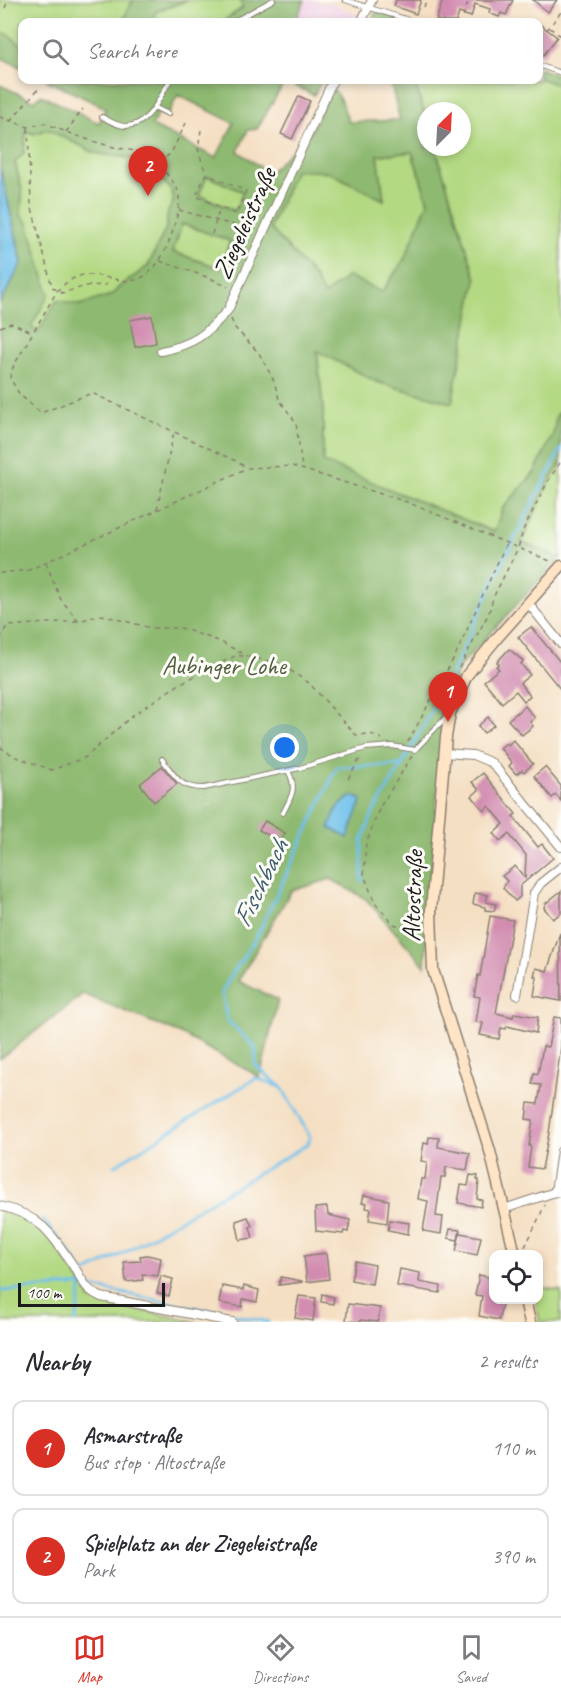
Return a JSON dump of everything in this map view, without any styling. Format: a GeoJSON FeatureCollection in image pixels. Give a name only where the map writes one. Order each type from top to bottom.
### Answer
{"type":"FeatureCollection","features":[{"type":"Feature","properties":{"kind":"main road","name":"Altostraße"},"geometry":{"type":"LineString","coordinates":[[514,1250],[490,1151],[433,970],[431,911],[446,709],[467,675],[528,603],[557,564]]}},
{"type":"Feature","properties":{"kind":"main road"},"geometry":{"type":"LineString","coordinates":[[526,1304],[530,1322]]}},
{"type":"Feature","properties":{"kind":"street"},"geometry":{"type":"LineString","coordinates":[[363,18],[370,3]]}},
{"type":"Feature","properties":{"kind":"street","name":"Ziegeleistraße"},"geometry":{"type":"LineString","coordinates":[[161,351],[181,347],[199,338],[228,310],[331,84]]}},
{"type":"Feature","properties":{"kind":"street"},"geometry":{"type":"LineString","coordinates":[[528,603],[561,644]]}},
{"type":"Feature","properties":{"kind":"street"},"geometry":{"type":"LineString","coordinates":[[444,753],[473,755],[492,763],[561,847]]}},
{"type":"Feature","properties":{"kind":"street"},"geometry":{"type":"LineString","coordinates":[[517,995],[534,893],[541,883],[561,867]]}},
{"type":"Feature","properties":{"kind":"street"},"geometry":{"type":"LineString","coordinates":[[504,1209],[555,1193],[561,1151]]}},
{"type":"Feature","properties":{"kind":"street"},"geometry":{"type":"LineString","coordinates":[[0,1206],[23,1212],[40,1223],[52,1235],[89,1290],[101,1297],[232,1322]]}},
{"type":"Feature","properties":{"kind":"lane"},"geometry":{"type":"LineString","coordinates":[[240,18],[273,0]]}},
{"type":"Feature","properties":{"kind":"lane"},"geometry":{"type":"LineString","coordinates":[[345,0],[370,3],[406,18]]}},
{"type":"Feature","properties":{"kind":"lane"},"geometry":{"type":"LineString","coordinates":[[543,68],[561,73]]}},
{"type":"Feature","properties":{"kind":"lane"},"geometry":{"type":"LineString","coordinates":[[102,117],[125,126],[139,123],[146,118],[168,84]]}},
{"type":"Feature","properties":{"kind":"lane"},"geometry":{"type":"LineString","coordinates":[[154,107],[168,114]]}},
{"type":"Feature","properties":{"kind":"lane"},"geometry":{"type":"LineString","coordinates":[[162,759],[181,784],[204,788],[288,771],[366,748],[392,746],[415,750],[446,709]]}},
{"type":"Feature","properties":{"kind":"lane"},"geometry":{"type":"LineString","coordinates":[[283,813],[292,793],[293,780],[288,771]]}},
{"type":"Feature","properties":{"kind":"path"},"geometry":{"type":"LineString","coordinates":[[5,8],[8,0]]}},
{"type":"Feature","properties":{"kind":"path"},"geometry":{"type":"LineString","coordinates":[[424,7],[425,0]]}},
{"type":"Feature","properties":{"kind":"path"},"geometry":{"type":"LineString","coordinates":[[460,11],[464,14],[469,0]]}},
{"type":"Feature","properties":{"kind":"path"},"geometry":{"type":"LineString","coordinates":[[561,12],[549,28],[561,36]]}},
{"type":"Feature","properties":{"kind":"path"},"geometry":{"type":"LineString","coordinates":[[11,121],[39,88]]}},
{"type":"Feature","properties":{"kind":"path"},"geometry":{"type":"LineString","coordinates":[[66,133],[83,109]]}},
{"type":"Feature","properties":{"kind":"path"},"geometry":{"type":"LineString","coordinates":[[0,117],[28,128],[45,123],[66,133],[149,155],[158,163],[178,190],[178,210],[171,238],[158,261],[143,277],[130,281],[82,275],[64,284],[57,291],[10,378],[20,395],[41,413],[92,393],[247,468]]}},
{"type":"Feature","properties":{"kind":"path"},"geometry":{"type":"LineString","coordinates":[[158,163],[171,153],[186,123]]}},
{"type":"Feature","properties":{"kind":"path"},"geometry":{"type":"LineString","coordinates":[[28,128],[31,204],[52,287],[62,293],[86,286],[106,285],[109,278]]}},
{"type":"Feature","properties":{"kind":"path"},"geometry":{"type":"LineString","coordinates":[[201,130],[198,149],[206,174],[196,196],[236,214],[246,191],[206,174]]}},
{"type":"Feature","properties":{"kind":"path"},"geometry":{"type":"LineString","coordinates":[[212,234],[220,207]]}},
{"type":"Feature","properties":{"kind":"path"},"geometry":{"type":"LineString","coordinates":[[178,210],[240,227],[267,225]]}},
{"type":"Feature","properties":{"kind":"path"},"geometry":{"type":"LineString","coordinates":[[158,261],[210,278],[237,292]]}},
{"type":"Feature","properties":{"kind":"path"},"geometry":{"type":"LineString","coordinates":[[228,310],[235,328],[260,353],[274,381],[279,399],[296,423],[302,469]]}},
{"type":"Feature","properties":{"kind":"path"},"geometry":{"type":"LineString","coordinates":[[0,327],[10,323],[33,333]]}},
{"type":"Feature","properties":{"kind":"path"},"geometry":{"type":"LineString","coordinates":[[157,509],[174,431]]}},
{"type":"Feature","properties":{"kind":"path"},"geometry":{"type":"LineString","coordinates":[[456,673],[489,613],[493,598],[524,528],[561,460]]}},
{"type":"Feature","properties":{"kind":"path"},"geometry":{"type":"LineString","coordinates":[[0,573],[29,570],[247,468],[292,466],[407,502],[557,564]]}},
{"type":"Feature","properties":{"kind":"path"},"geometry":{"type":"LineString","coordinates":[[404,748],[456,654],[507,544]]}},
{"type":"Feature","properties":{"kind":"path"},"geometry":{"type":"LineString","coordinates":[[46,562],[60,598],[78,621]]}},
{"type":"Feature","properties":{"kind":"path"},"geometry":{"type":"LineString","coordinates":[[0,639],[7,626],[78,621],[102,615],[151,628],[180,628],[219,641],[249,657]]}},
{"type":"Feature","properties":{"kind":"path"},"geometry":{"type":"LineString","coordinates":[[0,747],[16,757],[52,770],[86,757],[134,714],[181,683],[237,655],[279,663],[309,683],[356,735],[371,734],[386,741]]}},
{"type":"Feature","properties":{"kind":"path"},"geometry":{"type":"LineString","coordinates":[[446,709],[451,684]]}},
{"type":"Feature","properties":{"kind":"path"},"geometry":{"type":"LineString","coordinates":[[415,750],[380,807],[366,844],[364,875],[375,903],[394,924],[432,939]]}},
{"type":"Feature","properties":{"kind":"path"},"geometry":{"type":"LineString","coordinates":[[348,779],[359,760]]}},
{"type":"Feature","properties":{"kind":"path"},"geometry":{"type":"LineString","coordinates":[[521,1239],[524,1250],[555,1193]]}},
{"type":"Feature","properties":{"kind":"shaded area"},"geometry":{"type":"Polygon","coordinates":[[[296,0],[316,0],[323,4],[327,1],[360,16],[359,18],[262,18],[296,0]]]}},
{"type":"Feature","properties":{"kind":"green space"},"geometry":{"type":"Polygon","coordinates":[[[0,0],[133,0],[124,18],[18,18],[18,43],[9,35],[0,33],[0,0]]]}},
{"type":"Feature","properties":{"kind":"green space"},"geometry":{"type":"Polygon","coordinates":[[[133,0],[188,0],[155,12],[155,18],[124,18],[133,0]]]}},
{"type":"Feature","properties":{"kind":"green space"},"geometry":{"type":"Polygon","coordinates":[[[188,0],[240,0],[243,7],[228,18],[155,18],[155,12],[188,0]]]}},
{"type":"Feature","properties":{"kind":"green space"},"geometry":{"type":"Polygon","coordinates":[[[240,0],[305,0],[297,18],[228,18],[243,8],[240,0]]]}},
{"type":"Feature","properties":{"kind":"green space"},"geometry":{"type":"Polygon","coordinates":[[[376,11],[396,18],[373,18],[376,11]]]}},
{"type":"Feature","properties":{"kind":"green space"},"geometry":{"type":"Polygon","coordinates":[[[0,33],[9,35],[18,43],[18,66],[0,57],[0,33]]]}},
{"type":"Feature","properties":{"kind":"green space"},"geometry":{"type":"Polygon","coordinates":[[[543,70],[561,76],[561,86],[543,79],[543,70]]]}},
{"type":"Feature","properties":{"kind":"green space"},"geometry":{"type":"Polygon","coordinates":[[[543,79],[561,86],[561,410],[556,417],[554,432],[535,472],[503,508],[495,532],[323,463],[323,409],[317,350],[377,382],[476,279],[438,156],[471,156],[471,102],[421,102],[415,84],[543,84],[543,79]]]}},
{"type":"Feature","properties":{"kind":"green space","name":"Aubinger Lohe"},"geometry":{"type":"Polygon","coordinates":[[[55,84],[283,84],[257,129],[248,130],[238,151],[269,173],[311,131],[332,87],[340,99],[349,122],[400,120],[391,84],[415,84],[421,102],[417,102],[417,156],[438,156],[476,279],[452,403],[377,382],[317,351],[323,409],[323,462],[494,532],[503,508],[535,472],[554,432],[556,417],[561,410],[561,463],[548,484],[521,542],[560,558],[460,666],[443,711],[425,966],[366,899],[331,879],[291,891],[238,981],[278,1000],[260,1077],[181,1034],[83,994],[0,1059],[0,303],[22,262],[0,168],[0,85],[34,101],[41,95],[99,123],[106,108],[55,84]],[[178,95],[167,116],[159,112],[152,126],[216,158],[234,123],[178,95]],[[47,129],[34,134],[26,131],[24,153],[15,162],[22,191],[21,215],[28,223],[49,294],[31,327],[38,332],[57,300],[80,305],[112,295],[119,287],[148,266],[166,228],[168,212],[174,200],[171,190],[147,161],[95,153],[47,129]],[[412,152],[378,155],[384,200],[329,172],[295,170],[270,228],[313,275],[324,295],[348,276],[382,292],[405,258],[428,202],[412,152]],[[207,176],[199,195],[235,211],[243,192],[207,176]],[[182,224],[173,252],[220,268],[230,241],[182,224]]]}},
{"type":"Feature","properties":{"kind":"green space","name":"Aubinger Lohe"},"geometry":{"type":"Polygon","coordinates":[[[291,84],[320,84],[314,95],[291,84]]]}},
{"type":"Feature","properties":{"kind":"green space"},"geometry":{"type":"Polygon","coordinates":[[[47,129],[95,153],[147,161],[171,190],[174,200],[168,212],[166,228],[148,266],[119,287],[112,295],[80,305],[38,332],[30,327],[28,223],[21,215],[22,191],[15,162],[24,153],[26,131],[34,134],[47,129]]]}},
{"type":"Feature","properties":{"kind":"green space"},"geometry":{"type":"Polygon","coordinates":[[[412,152],[428,202],[405,258],[382,293],[324,295],[313,275],[270,228],[295,170],[329,172],[384,200],[378,155],[412,152]]]}},
{"type":"Feature","properties":{"kind":"green space"},"geometry":{"type":"Polygon","coordinates":[[[207,176],[244,192],[235,211],[199,195],[207,176]]]}},
{"type":"Feature","properties":{"kind":"green space"},"geometry":{"type":"Polygon","coordinates":[[[182,224],[230,240],[220,268],[173,252],[182,224]]]}},
{"type":"Feature","properties":{"kind":"green space"},"geometry":{"type":"Polygon","coordinates":[[[561,463],[560,558],[521,543],[548,484],[561,463]]]}},
{"type":"Feature","properties":{"kind":"green space"},"geometry":{"type":"Polygon","coordinates":[[[0,1208],[29,1218],[49,1235],[89,1295],[89,1300],[197,1322],[0,1322],[0,1208]]]}},
{"type":"Feature","properties":{"kind":"green space"},"geometry":{"type":"Polygon","coordinates":[[[543,1288],[561,1291],[561,1322],[540,1322],[536,1304],[543,1304],[543,1288]]]}},
{"type":"Feature","properties":{"kind":"water"},"geometry":{"type":"Polygon","coordinates":[[[0,168],[22,263],[0,303],[0,168]]]}},
{"type":"Feature","properties":{"kind":"water"},"geometry":{"type":"Polygon","coordinates":[[[353,796],[362,800],[348,838],[329,828],[337,809],[353,796]]]}},
{"type":"Feature","properties":{"kind":"building"},"geometry":{"type":"Polygon","coordinates":[[[396,0],[421,0],[416,14],[394,6],[396,0]]]}},
{"type":"Feature","properties":{"kind":"building"},"geometry":{"type":"Polygon","coordinates":[[[443,0],[513,0],[506,15],[501,13],[499,17],[489,13],[490,9],[475,4],[471,17],[459,13],[457,18],[437,18],[443,0]]]}},
{"type":"Feature","properties":{"kind":"building"},"geometry":{"type":"Polygon","coordinates":[[[533,0],[557,0],[548,12],[533,0]]]}},
{"type":"Feature","properties":{"kind":"building"},"geometry":{"type":"Polygon","coordinates":[[[543,27],[557,37],[543,56],[543,27]]]}},
{"type":"Feature","properties":{"kind":"building"},"geometry":{"type":"Polygon","coordinates":[[[299,96],[310,101],[292,139],[281,134],[299,96]]]}},
{"type":"Feature","properties":{"kind":"building"},"geometry":{"type":"Polygon","coordinates":[[[152,316],[156,343],[135,347],[130,320],[152,316]]]}},
{"type":"Feature","properties":{"kind":"building"},"geometry":{"type":"Polygon","coordinates":[[[531,627],[561,663],[561,690],[518,637],[531,627]]]}},
{"type":"Feature","properties":{"kind":"building"},"geometry":{"type":"Polygon","coordinates":[[[509,649],[523,661],[521,664],[530,675],[520,683],[530,696],[524,701],[516,691],[502,703],[484,681],[499,669],[496,666],[499,664],[497,662],[509,649]]]}},
{"type":"Feature","properties":{"kind":"building"},"geometry":{"type":"Polygon","coordinates":[[[525,706],[535,718],[530,722],[533,726],[522,735],[508,720],[525,706]]]}},
{"type":"Feature","properties":{"kind":"building"},"geometry":{"type":"Polygon","coordinates":[[[488,717],[494,725],[484,733],[478,726],[488,717]]]}},
{"type":"Feature","properties":{"kind":"building"},"geometry":{"type":"Polygon","coordinates":[[[513,740],[533,764],[524,772],[522,770],[516,774],[509,766],[512,763],[500,748],[513,740]]]}},
{"type":"Feature","properties":{"kind":"building"},"geometry":{"type":"Polygon","coordinates":[[[162,766],[177,784],[154,802],[140,784],[162,766]]]}},
{"type":"Feature","properties":{"kind":"building"},"geometry":{"type":"Polygon","coordinates":[[[545,767],[561,786],[561,801],[556,795],[552,798],[534,776],[545,767]]]}},
{"type":"Feature","properties":{"kind":"building"},"geometry":{"type":"Polygon","coordinates":[[[483,773],[516,814],[513,816],[538,847],[542,844],[553,858],[520,886],[520,897],[515,901],[503,888],[507,881],[502,876],[515,866],[525,878],[526,855],[509,834],[500,841],[494,833],[504,824],[489,806],[484,811],[472,796],[479,790],[472,782],[483,773]]]}},
{"type":"Feature","properties":{"kind":"building"},"geometry":{"type":"Polygon","coordinates":[[[265,821],[285,833],[280,842],[259,830],[265,821]]]}},
{"type":"Feature","properties":{"kind":"building"},"geometry":{"type":"Polygon","coordinates":[[[561,891],[561,913],[553,919],[544,908],[545,904],[561,891]]]}},
{"type":"Feature","properties":{"kind":"building"},"geometry":{"type":"Polygon","coordinates":[[[475,893],[488,895],[486,902],[496,904],[494,911],[485,910],[485,907],[473,904],[475,893]]]}},
{"type":"Feature","properties":{"kind":"building"},"geometry":{"type":"Polygon","coordinates":[[[490,916],[513,920],[496,1013],[513,1017],[514,1013],[538,1017],[536,1033],[507,1026],[506,1029],[501,1028],[499,1039],[480,1035],[483,1023],[476,1022],[480,997],[474,996],[478,975],[480,976],[490,916]]]}},
{"type":"Feature","properties":{"kind":"building"},"geometry":{"type":"Polygon","coordinates":[[[560,933],[561,1001],[534,996],[536,968],[547,971],[560,933]]]}},
{"type":"Feature","properties":{"kind":"building"},"geometry":{"type":"Polygon","coordinates":[[[554,1017],[561,1018],[561,1046],[542,1169],[528,1167],[533,1120],[526,1119],[528,1103],[538,1104],[541,1085],[532,1084],[534,1073],[538,1074],[543,1046],[548,1047],[554,1017]]]}},
{"type":"Feature","properties":{"kind":"building"},"geometry":{"type":"Polygon","coordinates":[[[429,1137],[439,1138],[438,1147],[470,1153],[467,1170],[446,1167],[445,1177],[441,1177],[436,1216],[443,1217],[441,1234],[423,1231],[428,1201],[418,1199],[421,1179],[425,1179],[427,1162],[421,1161],[424,1143],[428,1144],[429,1137]]]}},
{"type":"Feature","properties":{"kind":"building"},"geometry":{"type":"Polygon","coordinates":[[[470,1175],[478,1176],[477,1199],[482,1200],[481,1207],[458,1203],[461,1185],[468,1186],[470,1175]]]}},
{"type":"Feature","properties":{"kind":"building"},"geometry":{"type":"Polygon","coordinates":[[[364,1195],[389,1200],[387,1223],[369,1220],[371,1209],[366,1208],[367,1203],[362,1203],[364,1195]]]}},
{"type":"Feature","properties":{"kind":"building"},"geometry":{"type":"Polygon","coordinates":[[[327,1207],[328,1215],[350,1220],[348,1232],[344,1231],[343,1234],[316,1231],[315,1208],[327,1207]]]}},
{"type":"Feature","properties":{"kind":"building"},"geometry":{"type":"Polygon","coordinates":[[[248,1217],[252,1226],[250,1227],[253,1238],[240,1240],[236,1221],[248,1217]]]}},
{"type":"Feature","properties":{"kind":"building"},"geometry":{"type":"Polygon","coordinates":[[[390,1220],[409,1223],[408,1234],[388,1230],[390,1220]]]}},
{"type":"Feature","properties":{"kind":"building"},"geometry":{"type":"Polygon","coordinates":[[[450,1229],[460,1230],[458,1240],[448,1238],[450,1229]]]}},
{"type":"Feature","properties":{"kind":"building"},"geometry":{"type":"Polygon","coordinates":[[[460,1233],[481,1237],[477,1255],[456,1251],[460,1233]]]}},
{"type":"Feature","properties":{"kind":"building"},"geometry":{"type":"Polygon","coordinates":[[[326,1253],[329,1279],[307,1282],[304,1256],[326,1253]]]}},
{"type":"Feature","properties":{"kind":"building"},"geometry":{"type":"Polygon","coordinates":[[[140,1256],[161,1258],[158,1276],[142,1274],[143,1280],[126,1282],[124,1262],[141,1261],[140,1256]]]}},
{"type":"Feature","properties":{"kind":"building"},"geometry":{"type":"Polygon","coordinates":[[[355,1261],[375,1265],[372,1284],[351,1280],[355,1261]]]}},
{"type":"Feature","properties":{"kind":"building"},"geometry":{"type":"Polygon","coordinates":[[[400,1269],[420,1273],[419,1282],[441,1286],[440,1293],[397,1286],[400,1269]]]}},
{"type":"Feature","properties":{"kind":"building"},"geometry":{"type":"Polygon","coordinates":[[[479,1275],[489,1277],[489,1304],[502,1304],[499,1320],[479,1316],[482,1296],[475,1295],[479,1275]]]}},
{"type":"Feature","properties":{"kind":"building"},"geometry":{"type":"Polygon","coordinates":[[[161,1276],[173,1279],[169,1296],[157,1293],[161,1276]]]}},
{"type":"Feature","properties":{"kind":"building"},"geometry":{"type":"Polygon","coordinates":[[[281,1277],[302,1281],[302,1282],[279,1285],[281,1277]]]}},
{"type":"Feature","properties":{"kind":"building"},"geometry":{"type":"Polygon","coordinates":[[[222,1286],[243,1290],[244,1286],[259,1290],[257,1302],[243,1299],[242,1307],[219,1303],[222,1286]]]}},
{"type":"Feature","properties":{"kind":"building"},"geometry":{"type":"Polygon","coordinates":[[[322,1294],[334,1297],[333,1304],[321,1302],[322,1294]]]}},
{"type":"Feature","properties":{"kind":"building"},"geometry":{"type":"Polygon","coordinates":[[[299,1296],[316,1298],[313,1321],[295,1318],[299,1296]]]}},
{"type":"Feature","properties":{"kind":"building"},"geometry":{"type":"Polygon","coordinates":[[[348,1304],[380,1308],[378,1322],[346,1321],[348,1304]]]}},
{"type":"Feature","properties":{"kind":"waterway","name":"Fischbach"},"geometry":{"type":"LineString","coordinates":[[85,1273],[127,1251],[308,1144],[310,1137],[282,1088],[256,1066],[255,1047],[227,1020],[222,992],[257,936],[337,767],[402,765],[447,683],[504,559],[561,449]]}},
{"type":"Feature","properties":{"kind":"waterway"},"geometry":{"type":"LineString","coordinates":[[362,881],[362,841],[373,813],[402,765]]}},
{"type":"Feature","properties":{"kind":"waterway"},"geometry":{"type":"LineString","coordinates":[[114,1166],[256,1078],[278,1086]]}},
{"type":"Feature","properties":{"kind":"waterway"},"geometry":{"type":"LineString","coordinates":[[42,1219],[69,1251],[84,1275]]}},
{"type":"Feature","properties":{"kind":"waterway"},"geometry":{"type":"LineString","coordinates":[[76,1322],[82,1284]]}},
{"type":"Feature","properties":{"kind":"waterway"},"geometry":{"type":"LineString","coordinates":[[0,1291],[84,1285]]}},
{"type":"Feature","properties":{"kind":"waterway"},"geometry":{"type":"LineString","coordinates":[[91,1287],[268,1322]]}},
{"type":"Feature","properties":{"kind":"place","name":"Spielplatz an der Ziegeleistraße"},"geometry":{"type":"Point","coordinates":[148,196]}},
{"type":"Feature","properties":{"kind":"place","name":"Asmarstraße"},"geometry":{"type":"Point","coordinates":[448,722]}}]}
